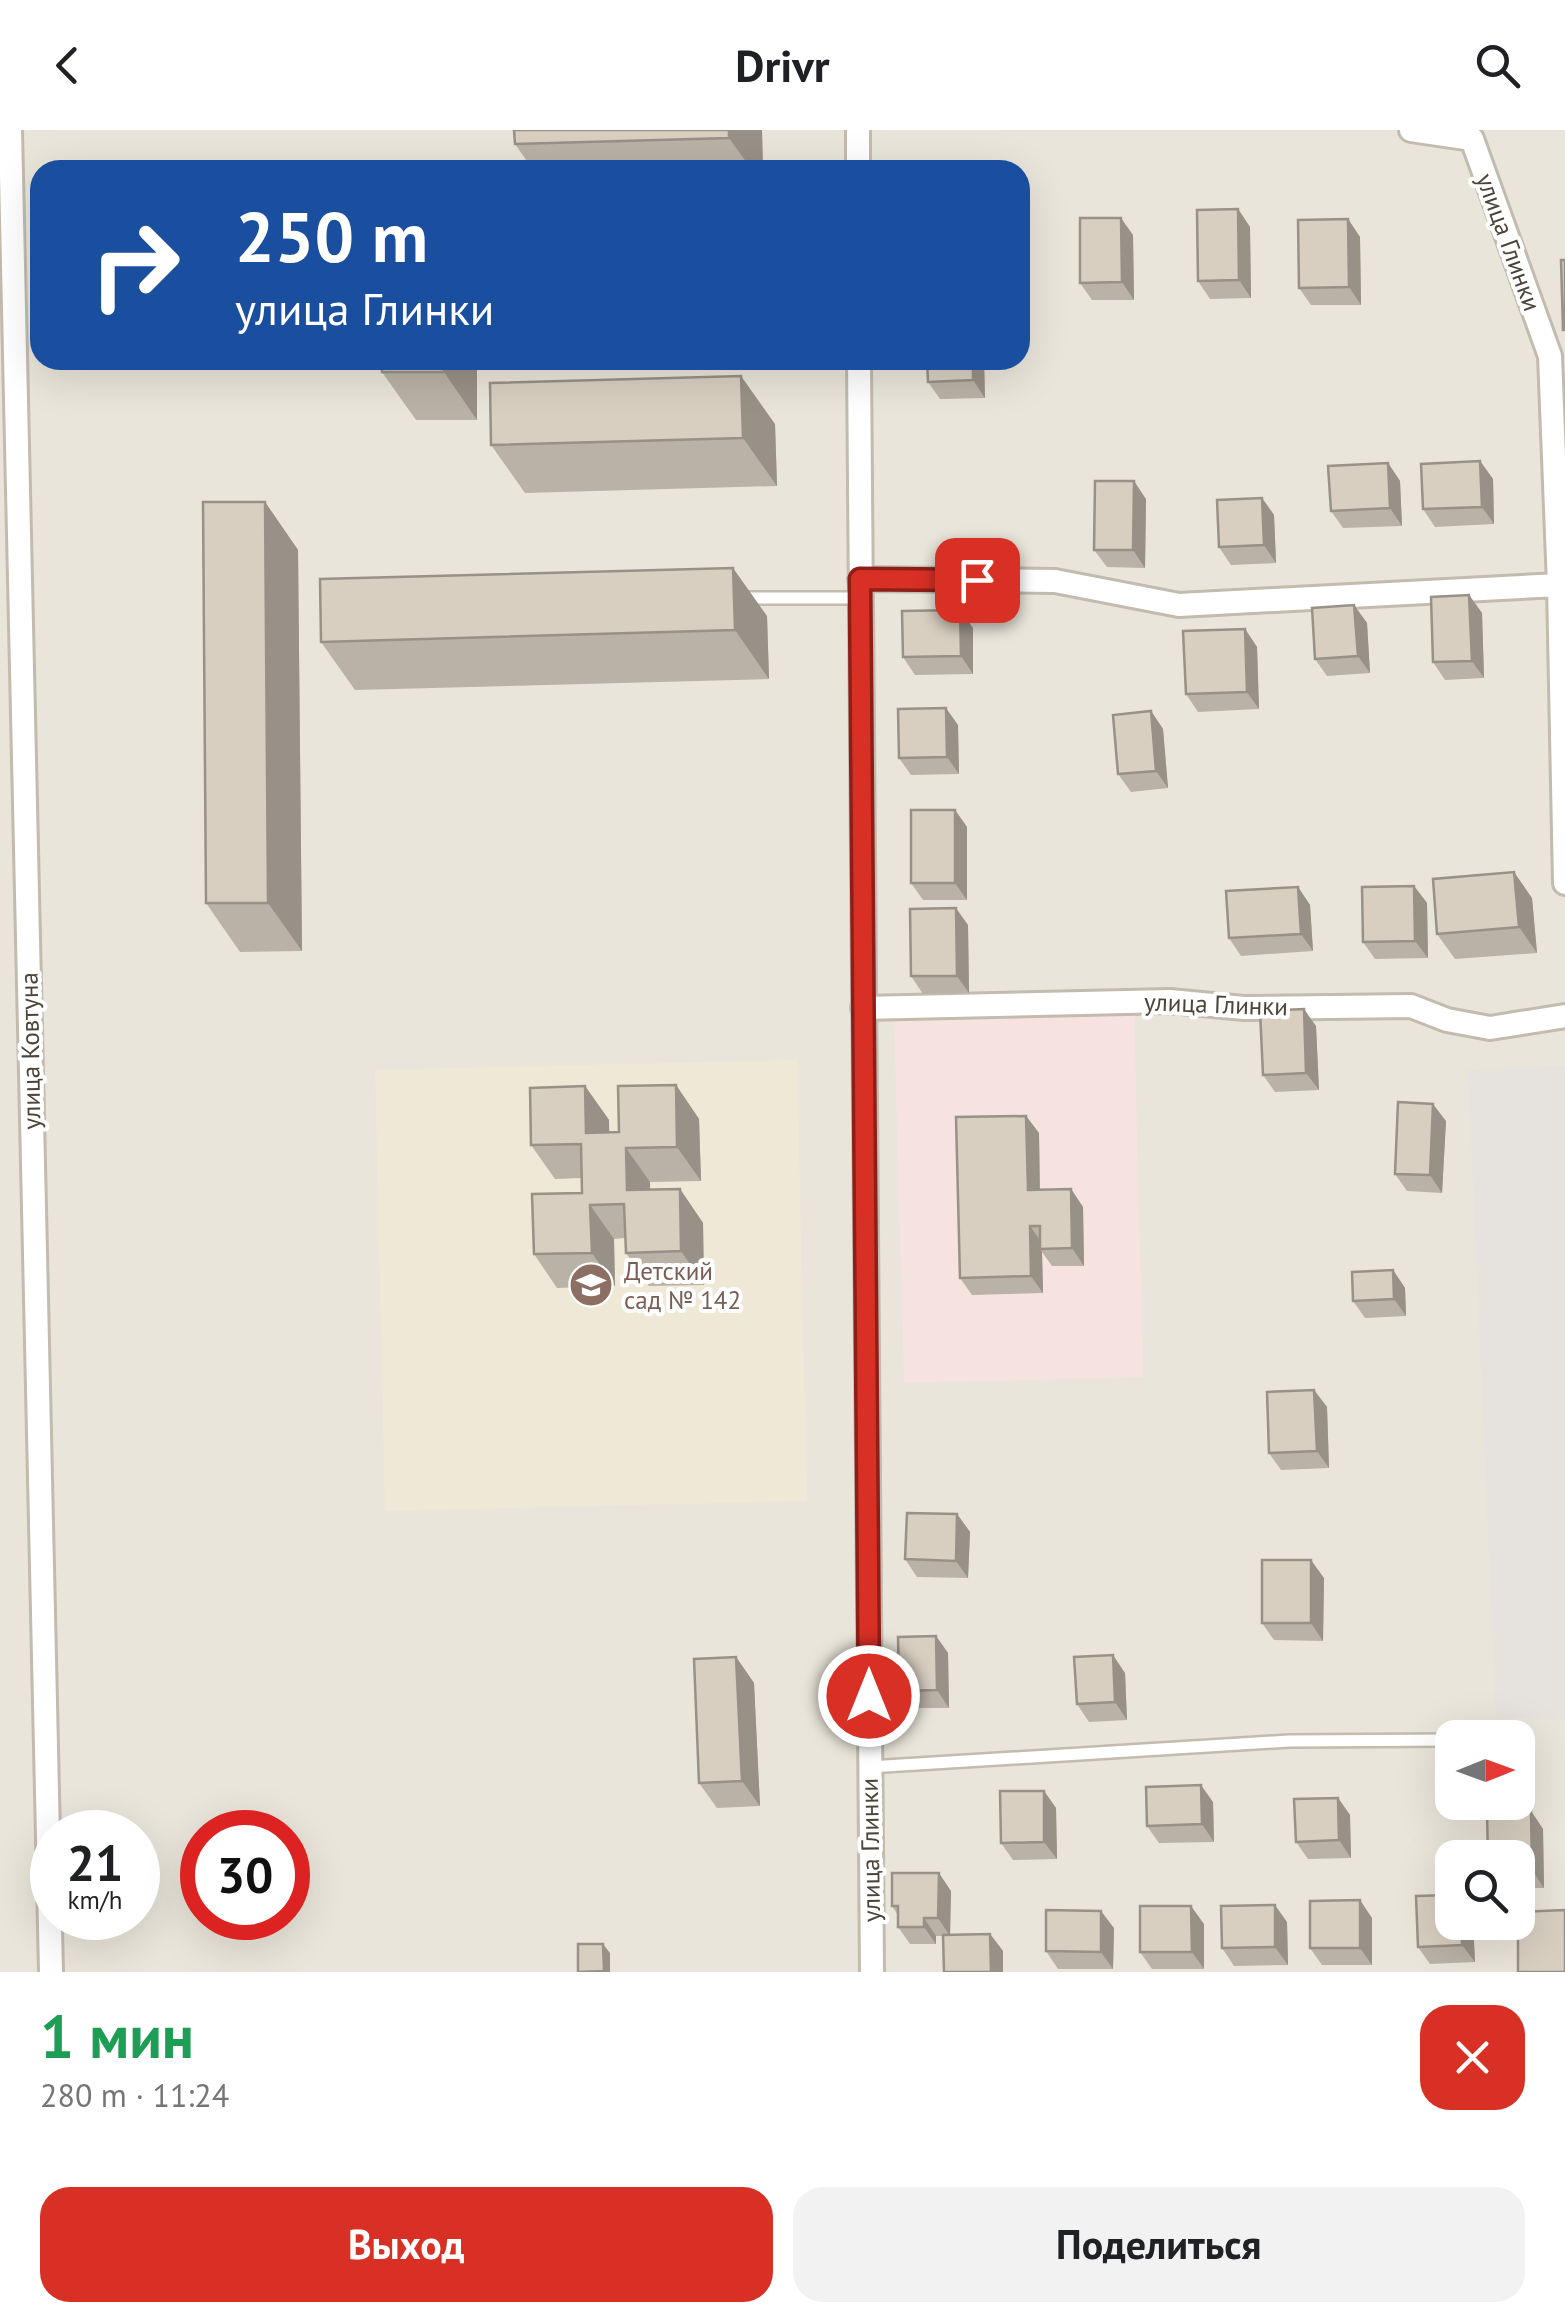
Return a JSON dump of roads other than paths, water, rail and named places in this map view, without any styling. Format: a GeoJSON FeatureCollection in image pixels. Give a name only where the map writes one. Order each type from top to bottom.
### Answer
{"type":"FeatureCollection","features":[{"type":"Feature","properties":{"kind":"street","name":"улица Ковтуна"},"geometry":{"type":"LineString","coordinates":[[10,130],[50,1972]]}},
{"type":"Feature","properties":{"kind":"street"},"geometry":{"type":"LineString","coordinates":[[858,130],[858,160]]}},
{"type":"Feature","properties":{"kind":"street","name":"улица Глинки"},"geometry":{"type":"LineString","coordinates":[[1411,130],[1472,139],[1550,356],[1560,584],[1565,883]]}},
{"type":"Feature","properties":{"kind":"street","name":"улица Глинки"},"geometry":{"type":"LineString","coordinates":[[859,370],[872,1972]]}},
{"type":"Feature","properties":{"kind":"street"},"geometry":{"type":"LineString","coordinates":[[860,589],[1054,581],[1178,605],[1560,584]]}},
{"type":"Feature","properties":{"kind":"street","name":"улица Глинки"},"geometry":{"type":"LineString","coordinates":[[862,1008],[1170,1001],[1244,1008],[1411,1006],[1447,1020],[1490,1028],[1565,1016]]}},
{"type":"Feature","properties":{"kind":"lane"},"geometry":{"type":"LineString","coordinates":[[724,598],[860,589]]}},
{"type":"Feature","properties":{"kind":"lane"},"geometry":{"type":"LineString","coordinates":[[870,1767],[1288,1741],[1435,1740]]}},
{"type":"Feature","properties":{"kind":"place","name":"Детский сад № 142"},"geometry":{"type":"Point","coordinates":[591,1285]}}]}
